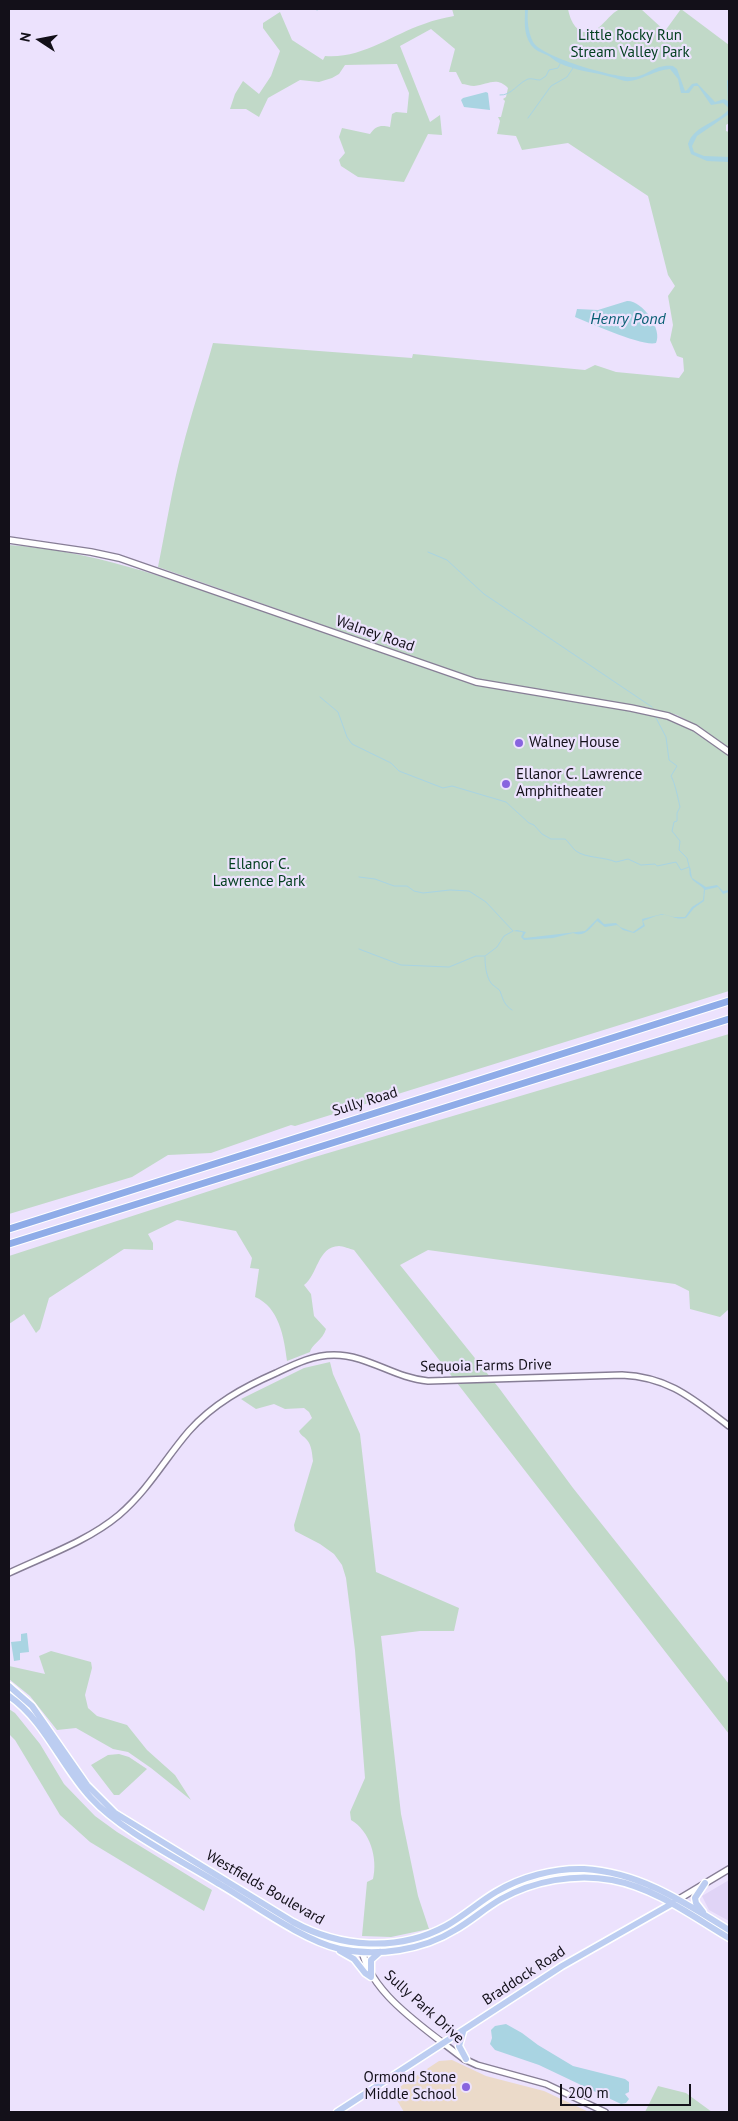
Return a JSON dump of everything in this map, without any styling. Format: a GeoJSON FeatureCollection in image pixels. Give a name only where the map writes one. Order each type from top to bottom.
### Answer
{"type":"FeatureCollection","features":[{"type":"Feature","properties":{"kind":"highway","name":"Sully Road"},"geometry":{"type":"LineString","coordinates":[[9,1230],[729,1001]]}},
{"type":"Feature","properties":{"kind":"highway","name":"Sully Road"},"geometry":{"type":"LineString","coordinates":[[9,1244],[729,1019]]}},
{"type":"Feature","properties":{"kind":"main road","name":"Walney Road"},"geometry":{"type":"LineString","coordinates":[[9,540],[92,552],[119,558],[476,682],[632,708],[668,716],[694,728],[729,752]]}},
{"type":"Feature","properties":{"kind":"main road","name":"Westfields Boulevard"},"geometry":{"type":"LineString","coordinates":[[9,1686],[32,1706],[86,1785],[115,1813],[307,1929],[329,1937],[361,1943],[396,1942],[421,1936],[450,1924],[506,1887],[518,1882],[550,1872],[584,1869],[618,1875],[648,1884],[679,1899],[729,1930]]}},
{"type":"Feature","properties":{"kind":"main road","name":"Westfields Boulevard"},"geometry":{"type":"LineString","coordinates":[[9,1696],[28,1711],[68,1770],[89,1797],[119,1823],[294,1929],[338,1948],[361,1952],[381,1952],[409,1948],[430,1942],[456,1930],[514,1892],[561,1879],[594,1878],[633,1885],[655,1894],[729,1938]]}},
{"type":"Feature","properties":{"kind":"main road","name":"Braddock Road"},"geometry":{"type":"LineString","coordinates":[[337,2112],[562,1966],[729,1869]]}},
{"type":"Feature","properties":{"kind":"main road"},"geometry":{"type":"LineString","coordinates":[[705,1883],[695,1898],[705,1915]]}},
{"type":"Feature","properties":{"kind":"main road","name":"Sully Park Drive"},"geometry":{"type":"LineString","coordinates":[[361,1943],[361,1952],[372,1976],[386,1994],[443,2044]]}},
{"type":"Feature","properties":{"kind":"main road"},"geometry":{"type":"LineString","coordinates":[[338,1948],[342,1953],[354,1958],[365,1973],[372,1976],[371,1960],[376,1954],[381,1952]]}},
{"type":"Feature","properties":{"kind":"main road"},"geometry":{"type":"LineString","coordinates":[[464,2031],[459,2046],[466,2059]]}},
{"type":"Feature","properties":{"kind":"street","name":"Sequoia Farms Drive"},"geometry":{"type":"LineString","coordinates":[[9,1573],[88,1536],[116,1517],[152,1482],[194,1425],[226,1399],[251,1384],[315,1357],[342,1355],[360,1358],[399,1375],[428,1381],[622,1375],[648,1378],[680,1390],[729,1426]]}},
{"type":"Feature","properties":{"kind":"street","name":"Sully Park Drive"},"geometry":{"type":"LineString","coordinates":[[443,2044],[466,2059],[490,2069],[546,2084],[605,2112]]}},
{"type":"Feature","properties":{"kind":"shaded area"},"geometry":{"type":"Polygon","coordinates":[[[729,1880],[729,1921],[709,1910],[702,1896],[729,1880]]]}},
{"type":"Feature","properties":{"kind":"shaded area","name":"Ormond Stone Middle School"},"geometry":{"type":"Polygon","coordinates":[[[452,2060],[486,2076],[544,2091],[589,2112],[404,2112],[392,2092],[439,2061],[452,2060]]]}},
{"type":"Feature","properties":{"kind":"green space","name":"Little Rocky Run Stream Valley Park"},"geometry":{"type":"Polygon","coordinates":[[[452,9],[568,9],[571,20],[577,29],[586,32],[598,28],[620,9],[641,9],[665,31],[681,9],[729,45],[729,123],[726,125],[726,131],[729,132],[729,748],[677,715],[644,707],[479,680],[158,567],[178,464],[213,343],[412,358],[413,354],[585,370],[595,365],[616,372],[679,378],[684,371],[683,358],[677,356],[670,340],[673,325],[668,296],[675,286],[668,275],[648,196],[568,143],[522,150],[516,136],[497,134],[500,121],[498,117],[501,117],[505,101],[503,99],[506,97],[508,88],[500,82],[474,86],[462,84],[456,72],[449,72],[455,49],[431,29],[400,46],[430,122],[440,115],[442,135],[428,134],[404,182],[358,177],[341,166],[339,160],[345,153],[339,137],[342,128],[370,134],[378,127],[390,127],[392,114],[396,112],[407,113],[409,93],[397,64],[345,65],[339,74],[332,78],[319,82],[300,80],[268,98],[259,117],[246,109],[230,109],[235,94],[243,81],[259,94],[271,76],[280,51],[263,28],[263,23],[280,12],[292,40],[323,60],[325,56],[339,56],[364,50],[424,24],[454,16],[452,9]]]}},
{"type":"Feature","properties":{"kind":"green space","name":"Ellanor C. Lawrence Park"},"geometry":{"type":"Polygon","coordinates":[[[9,545],[39,548],[99,559],[157,575],[472,683],[508,691],[653,714],[674,721],[693,731],[729,756],[729,991],[295,1126],[291,1125],[211,1153],[168,1155],[132,1177],[9,1214],[9,545]]]}},
{"type":"Feature","properties":{"kind":"green space"},"geometry":{"type":"Polygon","coordinates":[[[729,1034],[729,1309],[720,1317],[690,1309],[689,1291],[675,1284],[428,1250],[400,1265],[499,1388],[573,1488],[729,1684],[729,1734],[354,1250],[339,1246],[326,1251],[304,1285],[311,1294],[314,1316],[326,1329],[310,1352],[287,1361],[282,1333],[275,1315],[270,1308],[255,1297],[259,1269],[250,1268],[252,1258],[236,1231],[177,1220],[148,1234],[153,1243],[153,1250],[124,1249],[49,1298],[40,1329],[36,1333],[24,1314],[9,1324],[9,1256],[308,1159],[729,1034]]]}},
{"type":"Feature","properties":{"kind":"green space"},"geometry":{"type":"Polygon","coordinates":[[[330,1362],[333,1374],[360,1434],[376,1572],[459,1608],[454,1631],[420,1631],[381,1636],[401,1814],[418,1896],[429,1929],[391,1937],[362,1936],[367,1882],[373,1879],[374,1862],[368,1838],[358,1825],[351,1820],[350,1812],[365,1778],[355,1650],[346,1578],[342,1565],[334,1554],[320,1544],[295,1531],[294,1525],[313,1461],[310,1445],[299,1431],[312,1418],[304,1408],[285,1409],[274,1404],[256,1409],[241,1399],[304,1368],[330,1362]]]}},
{"type":"Feature","properties":{"kind":"green space"},"geometry":{"type":"Polygon","coordinates":[[[51,1651],[91,1662],[92,1668],[85,1695],[88,1708],[97,1716],[127,1725],[147,1750],[175,1775],[191,1800],[128,1752],[113,1749],[76,1728],[57,1730],[30,1696],[9,1679],[9,1666],[45,1674],[39,1656],[51,1651]]]}},
{"type":"Feature","properties":{"kind":"green space"},"geometry":{"type":"Polygon","coordinates":[[[9,1709],[15,1713],[40,1744],[64,1784],[95,1816],[117,1832],[212,1890],[204,1911],[90,1842],[60,1815],[15,1740],[9,1734],[9,1709]]]}},
{"type":"Feature","properties":{"kind":"green space"},"geometry":{"type":"Polygon","coordinates":[[[119,1754],[129,1757],[147,1769],[119,1795],[114,1795],[91,1765],[108,1755],[119,1754]]]}},
{"type":"Feature","properties":{"kind":"green space"},"geometry":{"type":"Polygon","coordinates":[[[658,2086],[686,2093],[712,2112],[645,2112],[658,2086]]]}},
{"type":"Feature","properties":{"kind":"water"},"geometry":{"type":"Polygon","coordinates":[[[525,9],[528,9],[528,26],[533,42],[550,54],[580,66],[625,77],[639,76],[656,68],[673,66],[677,69],[685,91],[692,84],[697,83],[715,102],[724,99],[728,101],[727,81],[729,78],[729,108],[723,103],[711,105],[698,86],[694,86],[689,93],[681,93],[678,79],[670,69],[627,81],[565,66],[536,50],[531,45],[526,32],[525,9]]]}},
{"type":"Feature","properties":{"kind":"water"},"geometry":{"type":"Polygon","coordinates":[[[488,93],[490,110],[464,107],[461,100],[463,98],[488,93]]]}},
{"type":"Feature","properties":{"kind":"water"},"geometry":{"type":"Polygon","coordinates":[[[729,109],[729,114],[697,136],[692,146],[694,152],[704,156],[729,157],[729,162],[707,161],[691,154],[688,144],[695,132],[719,118],[729,109]]]}},
{"type":"Feature","properties":{"kind":"water","name":"Henry Pond"},"geometry":{"type":"Polygon","coordinates":[[[627,301],[639,305],[650,316],[657,330],[656,343],[629,338],[575,317],[577,309],[598,310],[627,301]]]}},
{"type":"Feature","properties":{"kind":"water"},"geometry":{"type":"Polygon","coordinates":[[[690,867],[692,878],[706,887],[717,885],[723,891],[729,890],[729,892],[723,894],[718,887],[705,890],[704,901],[694,908],[686,918],[665,915],[657,916],[643,921],[645,926],[634,933],[623,930],[617,925],[605,927],[597,921],[584,933],[573,933],[553,938],[524,940],[521,937],[522,932],[513,931],[526,932],[523,937],[525,938],[585,931],[598,918],[604,924],[616,923],[620,927],[633,932],[643,925],[642,919],[662,914],[685,917],[692,907],[703,900],[704,889],[691,878],[690,867]]]}},
{"type":"Feature","properties":{"kind":"water"},"geometry":{"type":"Polygon","coordinates":[[[27,1633],[29,1652],[20,1653],[20,1660],[14,1661],[11,1642],[21,1641],[21,1634],[27,1633]]]}},
{"type":"Feature","properties":{"kind":"water"},"geometry":{"type":"Polygon","coordinates":[[[506,2024],[573,2066],[625,2079],[629,2082],[629,2092],[625,2094],[629,2099],[626,2103],[621,2104],[539,2065],[495,2050],[490,2044],[492,2038],[491,2030],[495,2026],[506,2024]]]}},
{"type":"Feature","properties":{"kind":"waterway"},"geometry":{"type":"LineString","coordinates":[[500,95],[508,93],[528,79],[540,80],[546,76],[549,70],[558,68],[560,64]]}},
{"type":"Feature","properties":{"kind":"waterway"},"geometry":{"type":"LineString","coordinates":[[528,118],[551,86],[567,77],[573,68]]}},
{"type":"Feature","properties":{"kind":"waterway"},"geometry":{"type":"LineString","coordinates":[[428,552],[447,560],[484,594],[652,707]]}},
{"type":"Feature","properties":{"kind":"waterway"},"geometry":{"type":"LineString","coordinates":[[320,697],[338,712],[347,737],[352,744],[391,763],[399,771],[443,788],[452,786],[506,802],[542,834],[551,839],[565,839],[576,851],[584,855],[616,862],[628,859],[641,865],[655,864],[657,866],[676,862],[681,870],[689,867]]}},
{"type":"Feature","properties":{"kind":"waterway"},"geometry":{"type":"LineString","coordinates":[[656,718],[666,737],[669,760],[677,766],[671,776],[680,807],[677,813],[677,821],[674,822],[672,831],[680,841],[679,850],[687,858],[690,870]]}},
{"type":"Feature","properties":{"kind":"waterway"},"geometry":{"type":"LineString","coordinates":[[359,877],[375,879],[394,886],[407,886],[414,891],[423,893],[450,890],[469,891],[486,902],[513,931],[504,936],[497,947],[485,956],[476,956],[449,967],[401,965],[359,949]]}},
{"type":"Feature","properties":{"kind":"waterway"},"geometry":{"type":"LineString","coordinates":[[485,957],[489,980],[500,991],[505,1004],[512,1010]]}},
{"type":"Feature","properties":{"kind":"place","name":"Walney House"},"geometry":{"type":"Point","coordinates":[519,743]}},
{"type":"Feature","properties":{"kind":"place","name":"Ellanor C. Lawrence Amphitheater"},"geometry":{"type":"Point","coordinates":[506,784]}},
{"type":"Feature","properties":{"kind":"place","name":"Ormond Stone Middle School"},"geometry":{"type":"Point","coordinates":[466,2087]}}]}
